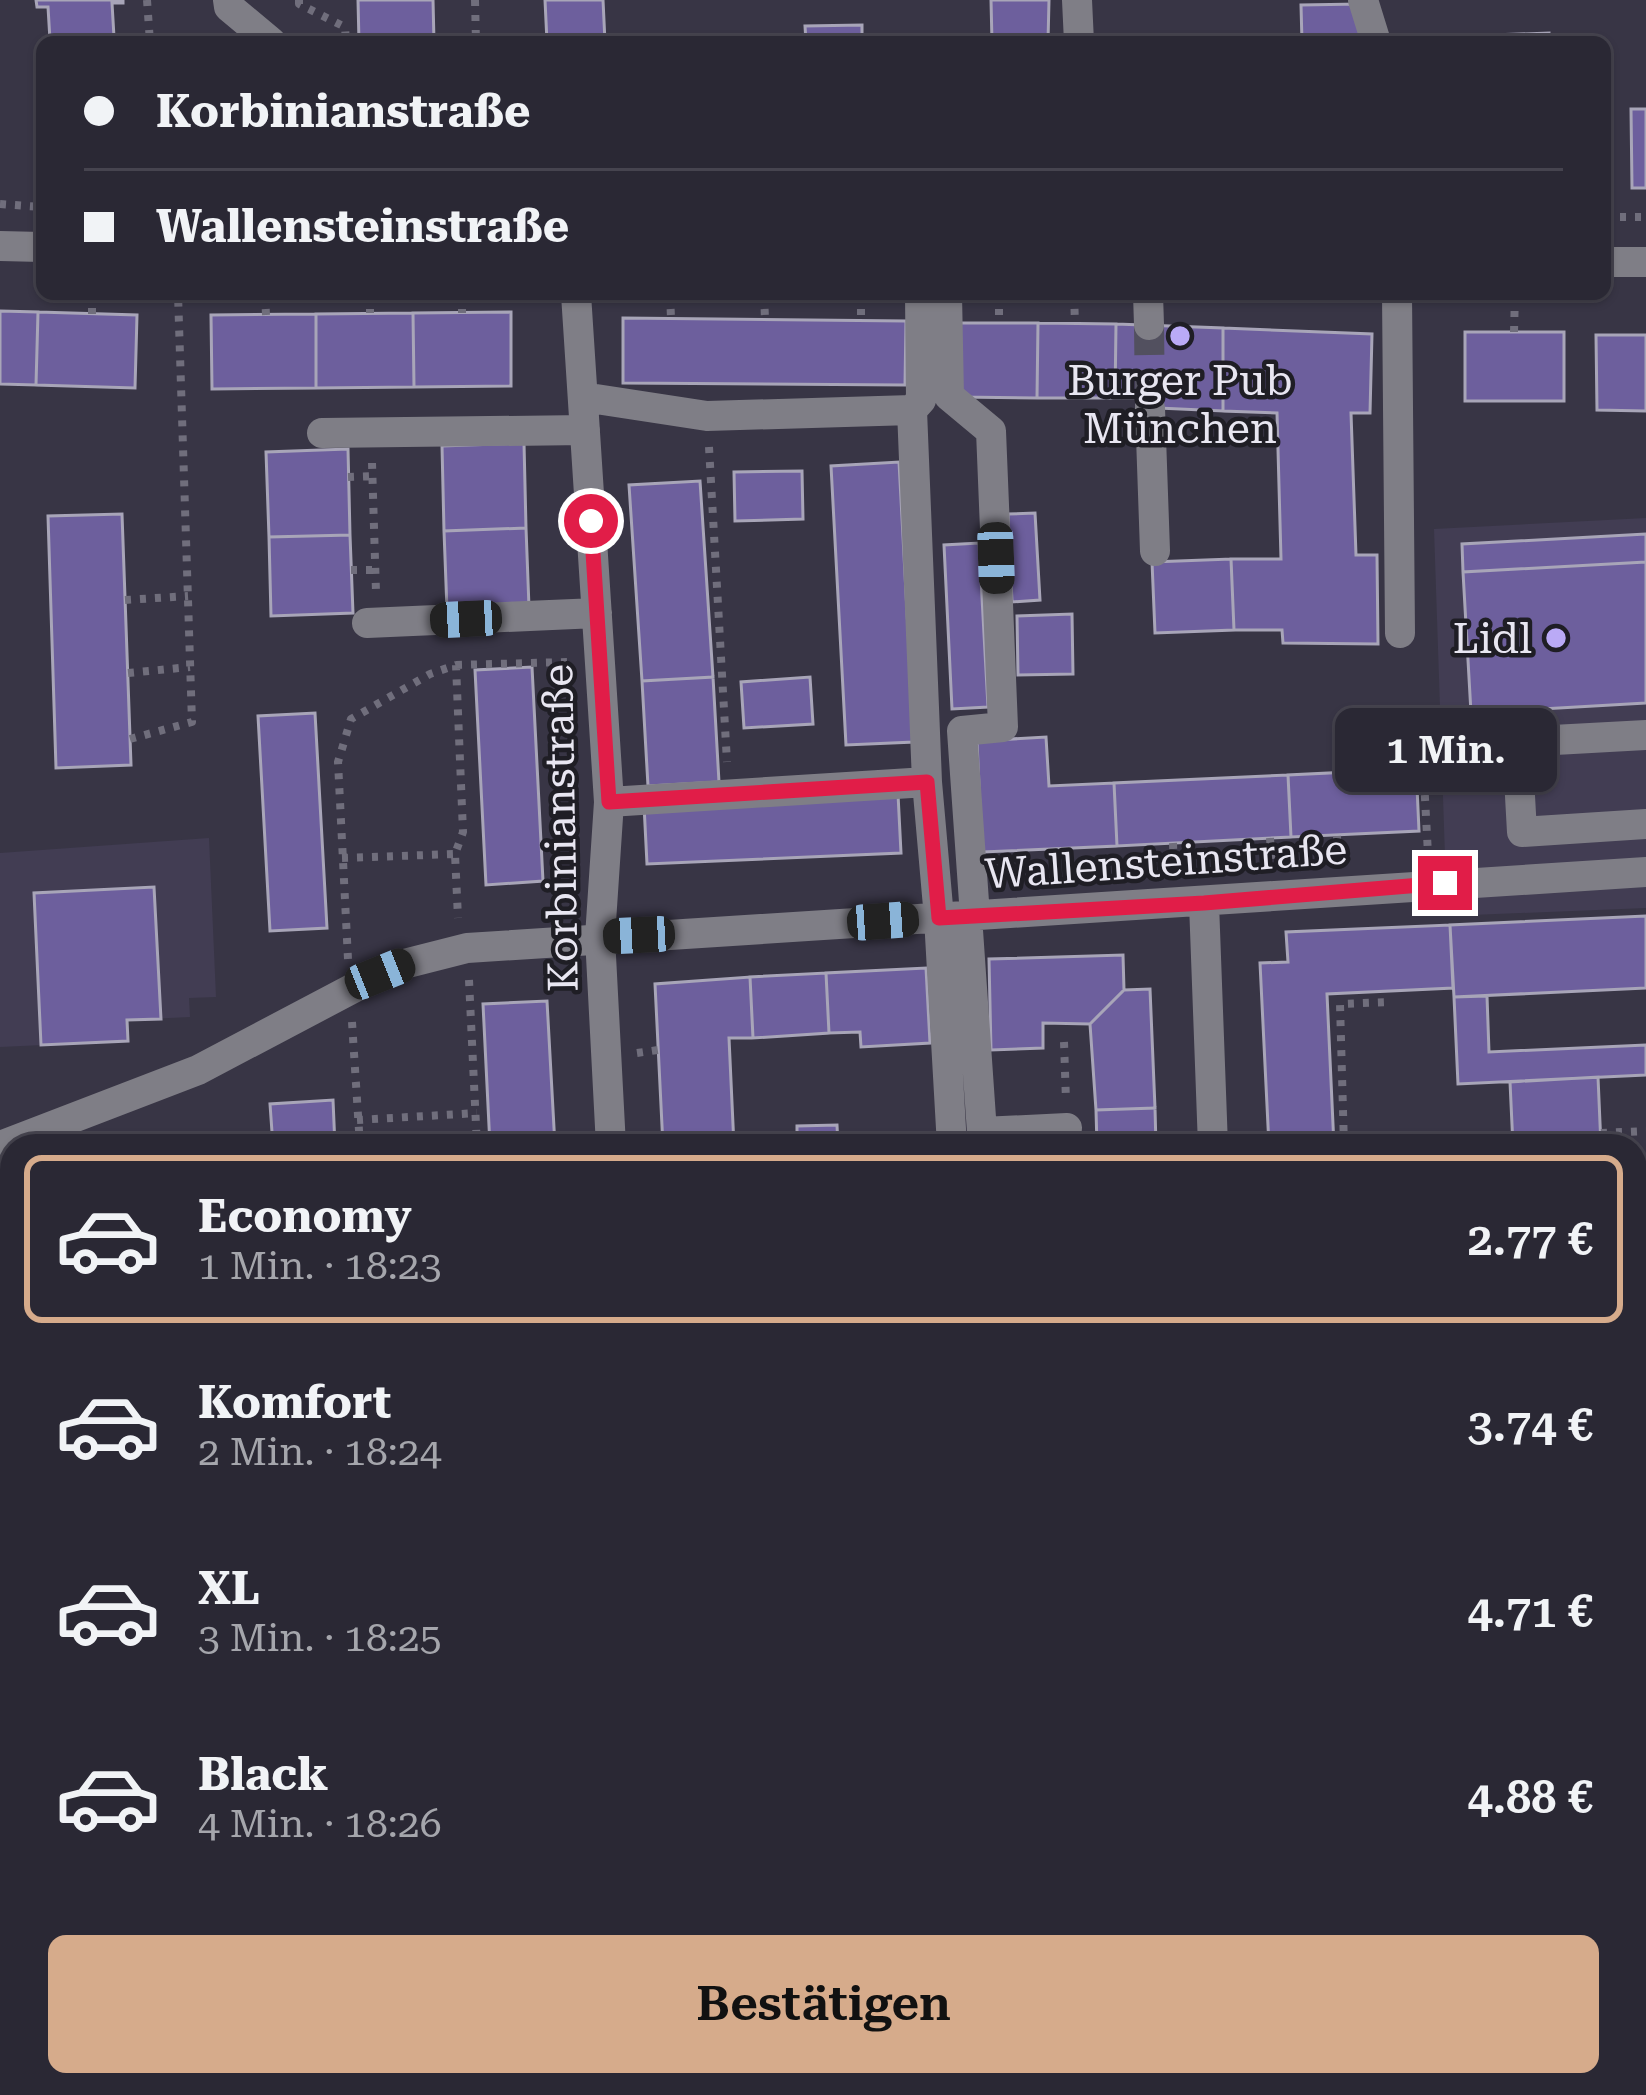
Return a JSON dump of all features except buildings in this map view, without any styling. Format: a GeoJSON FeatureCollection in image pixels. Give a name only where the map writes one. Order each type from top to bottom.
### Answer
{"type":"FeatureCollection","features":[{"type":"Feature","properties":{"kind":"street"},"geometry":{"type":"LineString","coordinates":[[228,0],[229,7],[264,36]]}},
{"type":"Feature","properties":{"kind":"street"},"geometry":{"type":"LineString","coordinates":[[1077,0],[1078,36]]}},
{"type":"Feature","properties":{"kind":"street"},"geometry":{"type":"LineString","coordinates":[[1363,0],[1374,36]]}},
{"type":"Feature","properties":{"kind":"street"},"geometry":{"type":"LineString","coordinates":[[0,246],[36,247]]}},
{"type":"Feature","properties":{"kind":"street"},"geometry":{"type":"LineString","coordinates":[[1611,262],[1646,262]]}},
{"type":"Feature","properties":{"kind":"street","name":"Korbinianstraße"},"geometry":{"type":"LineString","coordinates":[[576,300],[609,802],[600,937],[610,1134]]}},
{"type":"Feature","properties":{"kind":"street"},"geometry":{"type":"LineString","coordinates":[[920,300],[921,400],[912,410],[927,782],[960,917],[982,1132],[994,1134]]}},
{"type":"Feature","properties":{"kind":"street"},"geometry":{"type":"LineString","coordinates":[[947,300],[949,396],[991,431],[1003,727],[962,731],[952,1134]]}},
{"type":"Feature","properties":{"kind":"street"},"geometry":{"type":"LineString","coordinates":[[1397,300],[1400,633]]}},
{"type":"Feature","properties":{"kind":"street"},"geometry":{"type":"LineString","coordinates":[[583,397],[707,416],[912,410]]}},
{"type":"Feature","properties":{"kind":"street"},"geometry":{"type":"LineString","coordinates":[[1150,408],[1155,551]]}},
{"type":"Feature","properties":{"kind":"street"},"geometry":{"type":"LineString","coordinates":[[322,433],[585,430]]}},
{"type":"Feature","properties":{"kind":"street"},"geometry":{"type":"LineString","coordinates":[[372,623],[597,613]]}},
{"type":"Feature","properties":{"kind":"street"},"geometry":{"type":"LineString","coordinates":[[1525,879],[1517,742],[1646,735]]}},
{"type":"Feature","properties":{"kind":"street"},"geometry":{"type":"LineString","coordinates":[[609,802],[927,782]]}},
{"type":"Feature","properties":{"kind":"street"},"geometry":{"type":"LineString","coordinates":[[1522,832],[1646,824]]}},
{"type":"Feature","properties":{"kind":"street","name":"Wallensteinstraße"},"geometry":{"type":"LineString","coordinates":[[31,1134],[198,1070],[349,988],[408,963],[464,949],[1646,872]]}},
{"type":"Feature","properties":{"kind":"street"},"geometry":{"type":"LineString","coordinates":[[1204,903],[1213,1134]]}},
{"type":"Feature","properties":{"kind":"street"},"geometry":{"type":"LineString","coordinates":[[1038,1134],[1067,1128]]}},
{"type":"Feature","properties":{"kind":"path"},"geometry":{"type":"LineString","coordinates":[[147,0],[150,36]]}},
{"type":"Feature","properties":{"kind":"path"},"geometry":{"type":"LineString","coordinates":[[299,0],[346,27],[346,36]]}},
{"type":"Feature","properties":{"kind":"path"},"geometry":{"type":"LineString","coordinates":[[476,0],[476,36]]}},
{"type":"Feature","properties":{"kind":"path"},"geometry":{"type":"LineString","coordinates":[[0,204],[36,207]]}},
{"type":"Feature","properties":{"kind":"path"},"geometry":{"type":"LineString","coordinates":[[1611,217],[1646,217]]}},
{"type":"Feature","properties":{"kind":"path"},"geometry":{"type":"LineString","coordinates":[[92,300],[92,314]]}},
{"type":"Feature","properties":{"kind":"path"},"geometry":{"type":"LineString","coordinates":[[130,739],[192,722],[178,300]]}},
{"type":"Feature","properties":{"kind":"path"},"geometry":{"type":"LineString","coordinates":[[265,300],[266,315]]}},
{"type":"Feature","properties":{"kind":"path"},"geometry":{"type":"LineString","coordinates":[[370,300],[370,314]]}},
{"type":"Feature","properties":{"kind":"path"},"geometry":{"type":"LineString","coordinates":[[462,300],[462,313]]}},
{"type":"Feature","properties":{"kind":"path"},"geometry":{"type":"LineString","coordinates":[[670,300],[671,319]]}},
{"type":"Feature","properties":{"kind":"path"},"geometry":{"type":"LineString","coordinates":[[764,300],[765,319]]}},
{"type":"Feature","properties":{"kind":"path"},"geometry":{"type":"LineString","coordinates":[[861,300],[861,320]]}},
{"type":"Feature","properties":{"kind":"path"},"geometry":{"type":"LineString","coordinates":[[999,300],[999,323]]}},
{"type":"Feature","properties":{"kind":"path"},"geometry":{"type":"LineString","coordinates":[[1074,300],[1076,324]]}},
{"type":"Feature","properties":{"kind":"path"},"geometry":{"type":"LineString","coordinates":[[1514,332],[1515,300]]}},
{"type":"Feature","properties":{"kind":"path"},"geometry":{"type":"LineString","coordinates":[[707,416],[709,540],[728,795]]}},
{"type":"Feature","properties":{"kind":"path"},"geometry":{"type":"LineString","coordinates":[[371,432],[372,623]]}},
{"type":"Feature","properties":{"kind":"path"},"geometry":{"type":"LineString","coordinates":[[349,477],[373,476]]}},
{"type":"Feature","properties":{"kind":"path"},"geometry":{"type":"LineString","coordinates":[[351,570],[375,570]]}},
{"type":"Feature","properties":{"kind":"path"},"geometry":{"type":"LineString","coordinates":[[125,600],[188,596]]}},
{"type":"Feature","properties":{"kind":"path"},"geometry":{"type":"LineString","coordinates":[[359,1134],[338,762],[351,719],[430,674],[456,665],[600,661]]}},
{"type":"Feature","properties":{"kind":"path"},"geometry":{"type":"LineString","coordinates":[[456,665],[463,832],[454,854],[477,1134]]}},
{"type":"Feature","properties":{"kind":"path"},"geometry":{"type":"LineString","coordinates":[[128,673],[190,667]]}},
{"type":"Feature","properties":{"kind":"path"},"geometry":{"type":"LineString","coordinates":[[1415,742],[1422,742],[1437,884]]}},
{"type":"Feature","properties":{"kind":"path"},"geometry":{"type":"LineString","coordinates":[[342,859],[454,854]]}},
{"type":"Feature","properties":{"kind":"path"},"geometry":{"type":"LineString","coordinates":[[1344,1134],[1340,1004],[1390,1002]]}},
{"type":"Feature","properties":{"kind":"path"},"geometry":{"type":"LineString","coordinates":[[357,1120],[477,1113]]}},
{"type":"Feature","properties":{"kind":"path"},"geometry":{"type":"LineString","coordinates":[[1601,1133],[1646,1131]]}},
{"type":"Feature","properties":{"kind":"shaded area"},"geometry":{"type":"Polygon","coordinates":[[[1646,518],[1646,908],[1447,916],[1434,529],[1646,518]]]}},
{"type":"Feature","properties":{"kind":"shaded area"},"geometry":{"type":"Polygon","coordinates":[[[209,838],[216,997],[189,998],[190,1017],[127,1020],[128,1041],[0,1047],[0,853],[209,838]]]}},
{"type":"Feature","properties":{"kind":"tunnel"},"geometry":{"type":"LineString","coordinates":[[1149,325],[1150,408]]}},
{"type":"Feature","properties":{"kind":"place","name":"Burger Pub München"},"geometry":{"type":"Point","coordinates":[1180,336]}},
{"type":"Feature","properties":{"kind":"place","name":"Lidl"},"geometry":{"type":"Point","coordinates":[1556,638]}},
{"type":"Feature","properties":{"kind":"route"},"geometry":{"type":"LineString","coordinates":[[591,521],[609,802],[927,782],[939,918],[1445,883]]}}]}
